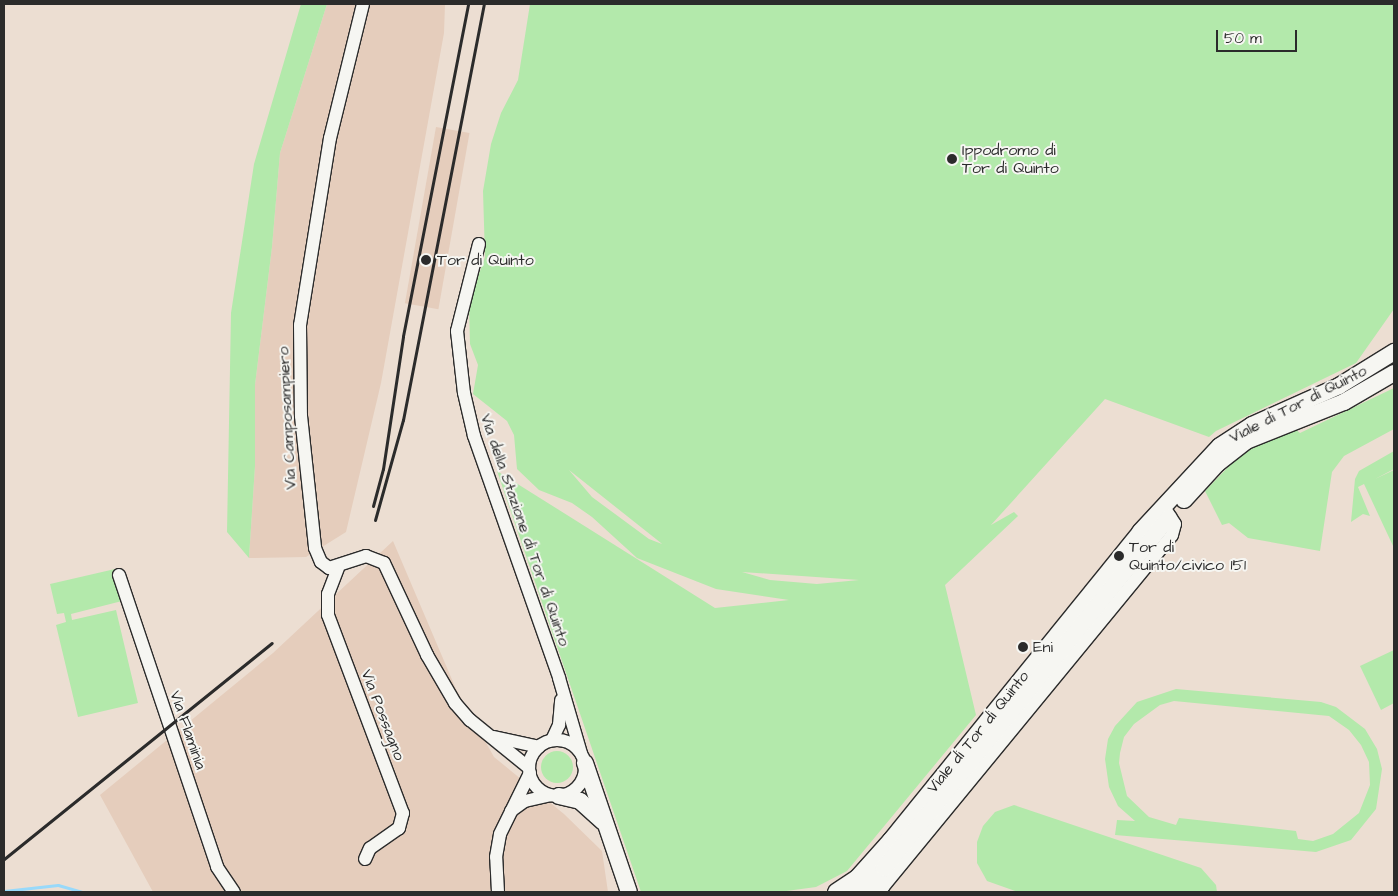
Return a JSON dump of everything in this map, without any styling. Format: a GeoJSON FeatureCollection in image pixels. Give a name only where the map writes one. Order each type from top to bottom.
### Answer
{"type":"FeatureCollection","features":[{"type":"Feature","properties":{"kind":"main road","name":"Viale di Tor di Quinto"},"geometry":{"type":"LineString","coordinates":[[836,892],[857,878],[891,840],[1167,511],[1215,450],[1236,433],[1330,390],[1394,352]]}},
{"type":"Feature","properties":{"kind":"main road","name":"Viale di Tor di Quinto"},"geometry":{"type":"LineString","coordinates":[[859,892],[884,868],[1027,703],[1167,511],[1239,446],[1344,402],[1394,373]]}},
{"type":"Feature","properties":{"kind":"main road"},"geometry":{"type":"LineString","coordinates":[[583,758],[629,892]]}},
{"type":"Feature","properties":{"kind":"main road"},"geometry":{"type":"LineString","coordinates":[[555,796],[586,804],[607,828]]}},
{"type":"Feature","properties":{"kind":"street","name":"Via Camposampiero"},"geometry":{"type":"LineString","coordinates":[[338,568],[324,565],[315,548],[301,416],[299,338],[330,138],[363,4]]}},
{"type":"Feature","properties":{"kind":"street","name":"Via della Stazione di Tor di Quinto"},"geometry":{"type":"LineString","coordinates":[[479,244],[457,331],[464,393],[474,436],[558,678],[583,758]]}},
{"type":"Feature","properties":{"kind":"street"},"geometry":{"type":"LineString","coordinates":[[338,568],[366,556],[374,557],[386,565],[443,685],[470,720],[530,771],[535,785],[555,796]]}},
{"type":"Feature","properties":{"kind":"street","name":"Via Possagno"},"geometry":{"type":"LineString","coordinates":[[338,568],[328,594],[328,615],[403,813],[399,828],[370,848],[365,859]]}},
{"type":"Feature","properties":{"kind":"street","name":"Via Flaminia"},"geometry":{"type":"LineString","coordinates":[[118,575],[217,867],[234,892]]}},
{"type":"Feature","properties":{"kind":"street","name":"Via della Stazione di Tor di Quinto"},"geometry":{"type":"LineString","coordinates":[[552,740],[561,715],[558,678]]}},
{"type":"Feature","properties":{"kind":"street","name":"Viale di Tor di Quinto"},"geometry":{"type":"LineString","coordinates":[[864,892],[883,887],[1027,703]]}},
{"type":"Feature","properties":{"kind":"street"},"geometry":{"type":"LineString","coordinates":[[487,735],[521,746],[538,747],[552,740],[569,742],[583,758],[584,776],[578,787],[555,796],[526,801],[511,811]]}},
{"type":"Feature","properties":{"kind":"street"},"geometry":{"type":"LineString","coordinates":[[498,892],[496,857],[500,834],[530,771],[538,747]]}},
{"type":"Feature","properties":{"kind":"shaded area"},"geometry":{"type":"Polygon","coordinates":[[[327,4],[445,4],[444,33],[381,383],[346,532],[306,557],[249,558],[255,466],[255,385],[272,247],[280,153],[327,4]]]}},
{"type":"Feature","properties":{"kind":"shaded area"},"geometry":{"type":"Polygon","coordinates":[[[436,127],[469,133],[438,309],[405,303],[436,127]]]}},
{"type":"Feature","properties":{"kind":"shaded area"},"geometry":{"type":"Polygon","coordinates":[[[393,541],[456,689],[494,757],[564,814],[602,851],[608,892],[153,892],[100,795],[273,653],[393,541]]]}},
{"type":"Feature","properties":{"kind":"green space"},"geometry":{"type":"Polygon","coordinates":[[[301,4],[327,4],[280,153],[272,247],[255,385],[255,466],[249,558],[227,532],[231,313],[254,164],[301,4]]]}},
{"type":"Feature","properties":{"kind":"green space","name":"Ippodromo di Tor di Quinto"},"geometry":{"type":"Polygon","coordinates":[[[530,4],[1394,4],[1394,309],[1356,363],[1216,431],[1209,437],[1105,399],[991,525],[1014,512],[1018,516],[945,585],[976,715],[847,871],[816,887],[779,892],[641,892],[497,471],[715,608],[789,600],[716,589],[637,558],[592,517],[572,503],[539,490],[517,469],[514,435],[507,421],[473,394],[478,365],[470,344],[469,302],[485,257],[483,191],[491,144],[501,113],[518,80],[530,4]],[[569,470],[592,497],[649,539],[662,544],[661,543],[569,470]],[[742,572],[770,580],[817,584],[859,580],[742,572]]]}},
{"type":"Feature","properties":{"kind":"green space"},"geometry":{"type":"Polygon","coordinates":[[[1394,388],[1394,429],[1344,456],[1332,472],[1320,551],[1248,538],[1229,523],[1222,525],[1205,491],[1230,465],[1255,446],[1295,429],[1300,433],[1394,388]]]}},
{"type":"Feature","properties":{"kind":"green space"},"geometry":{"type":"Polygon","coordinates":[[[1394,451],[1394,469],[1375,479],[1394,470],[1394,548],[1364,484],[1358,487],[1370,516],[1363,514],[1351,522],[1355,479],[1359,471],[1394,451]]]}},
{"type":"Feature","properties":{"kind":"green space"},"geometry":{"type":"Polygon","coordinates":[[[115,569],[122,601],[71,614],[72,620],[116,610],[138,703],[78,717],[56,625],[66,622],[64,613],[57,614],[50,584],[115,569]]]}},
{"type":"Feature","properties":{"kind":"green space"},"geometry":{"type":"Polygon","coordinates":[[[1394,650],[1394,703],[1381,710],[1360,666],[1394,650]]]}},
{"type":"Feature","properties":{"kind":"green space"},"geometry":{"type":"Polygon","coordinates":[[[1176,689],[1321,702],[1336,707],[1365,729],[1377,749],[1382,769],[1376,809],[1351,840],[1316,852],[1115,835],[1117,820],[1135,821],[1118,806],[1109,787],[1105,759],[1108,739],[1115,726],[1137,702],[1176,689]],[[1174,701],[1160,705],[1134,724],[1124,737],[1119,763],[1127,796],[1149,817],[1176,825],[1179,818],[1296,831],[1298,839],[1313,841],[1333,834],[1359,813],[1370,785],[1369,762],[1361,745],[1349,730],[1329,716],[1174,701]]]}},
{"type":"Feature","properties":{"kind":"green space"},"geometry":{"type":"Polygon","coordinates":[[[557,751],[569,755],[573,767],[569,779],[557,783],[545,779],[541,767],[545,755],[557,751]]]}},
{"type":"Feature","properties":{"kind":"green space"},"geometry":{"type":"Polygon","coordinates":[[[1014,805],[1201,868],[1216,885],[1217,892],[1018,892],[987,881],[977,863],[977,842],[983,826],[995,812],[1014,805]]]}},
{"type":"Feature","properties":{"kind":"waterway"},"geometry":{"type":"LineString","coordinates":[[4,891],[58,885],[82,892]]}},
{"type":"Feature","properties":{"kind":"railway"},"geometry":{"type":"LineString","coordinates":[[373,506],[383,469],[403,336],[468,4]]}},
{"type":"Feature","properties":{"kind":"railway"},"geometry":{"type":"LineString","coordinates":[[375,520],[403,420],[484,4]]}},
{"type":"Feature","properties":{"kind":"railway"},"geometry":{"type":"LineString","coordinates":[[4,859],[272,643]]}},
{"type":"Feature","properties":{"kind":"place","name":"Ippodromo di Tor di Quinto"},"geometry":{"type":"Point","coordinates":[952,159]}},
{"type":"Feature","properties":{"kind":"place","name":"Tor di Quinto"},"geometry":{"type":"Point","coordinates":[426,260]}},
{"type":"Feature","properties":{"kind":"place","name":"Tor di Quinto/civico 151"},"geometry":{"type":"Point","coordinates":[1119,556]}},
{"type":"Feature","properties":{"kind":"place","name":"Eni"},"geometry":{"type":"Point","coordinates":[1023,647]}}]}
